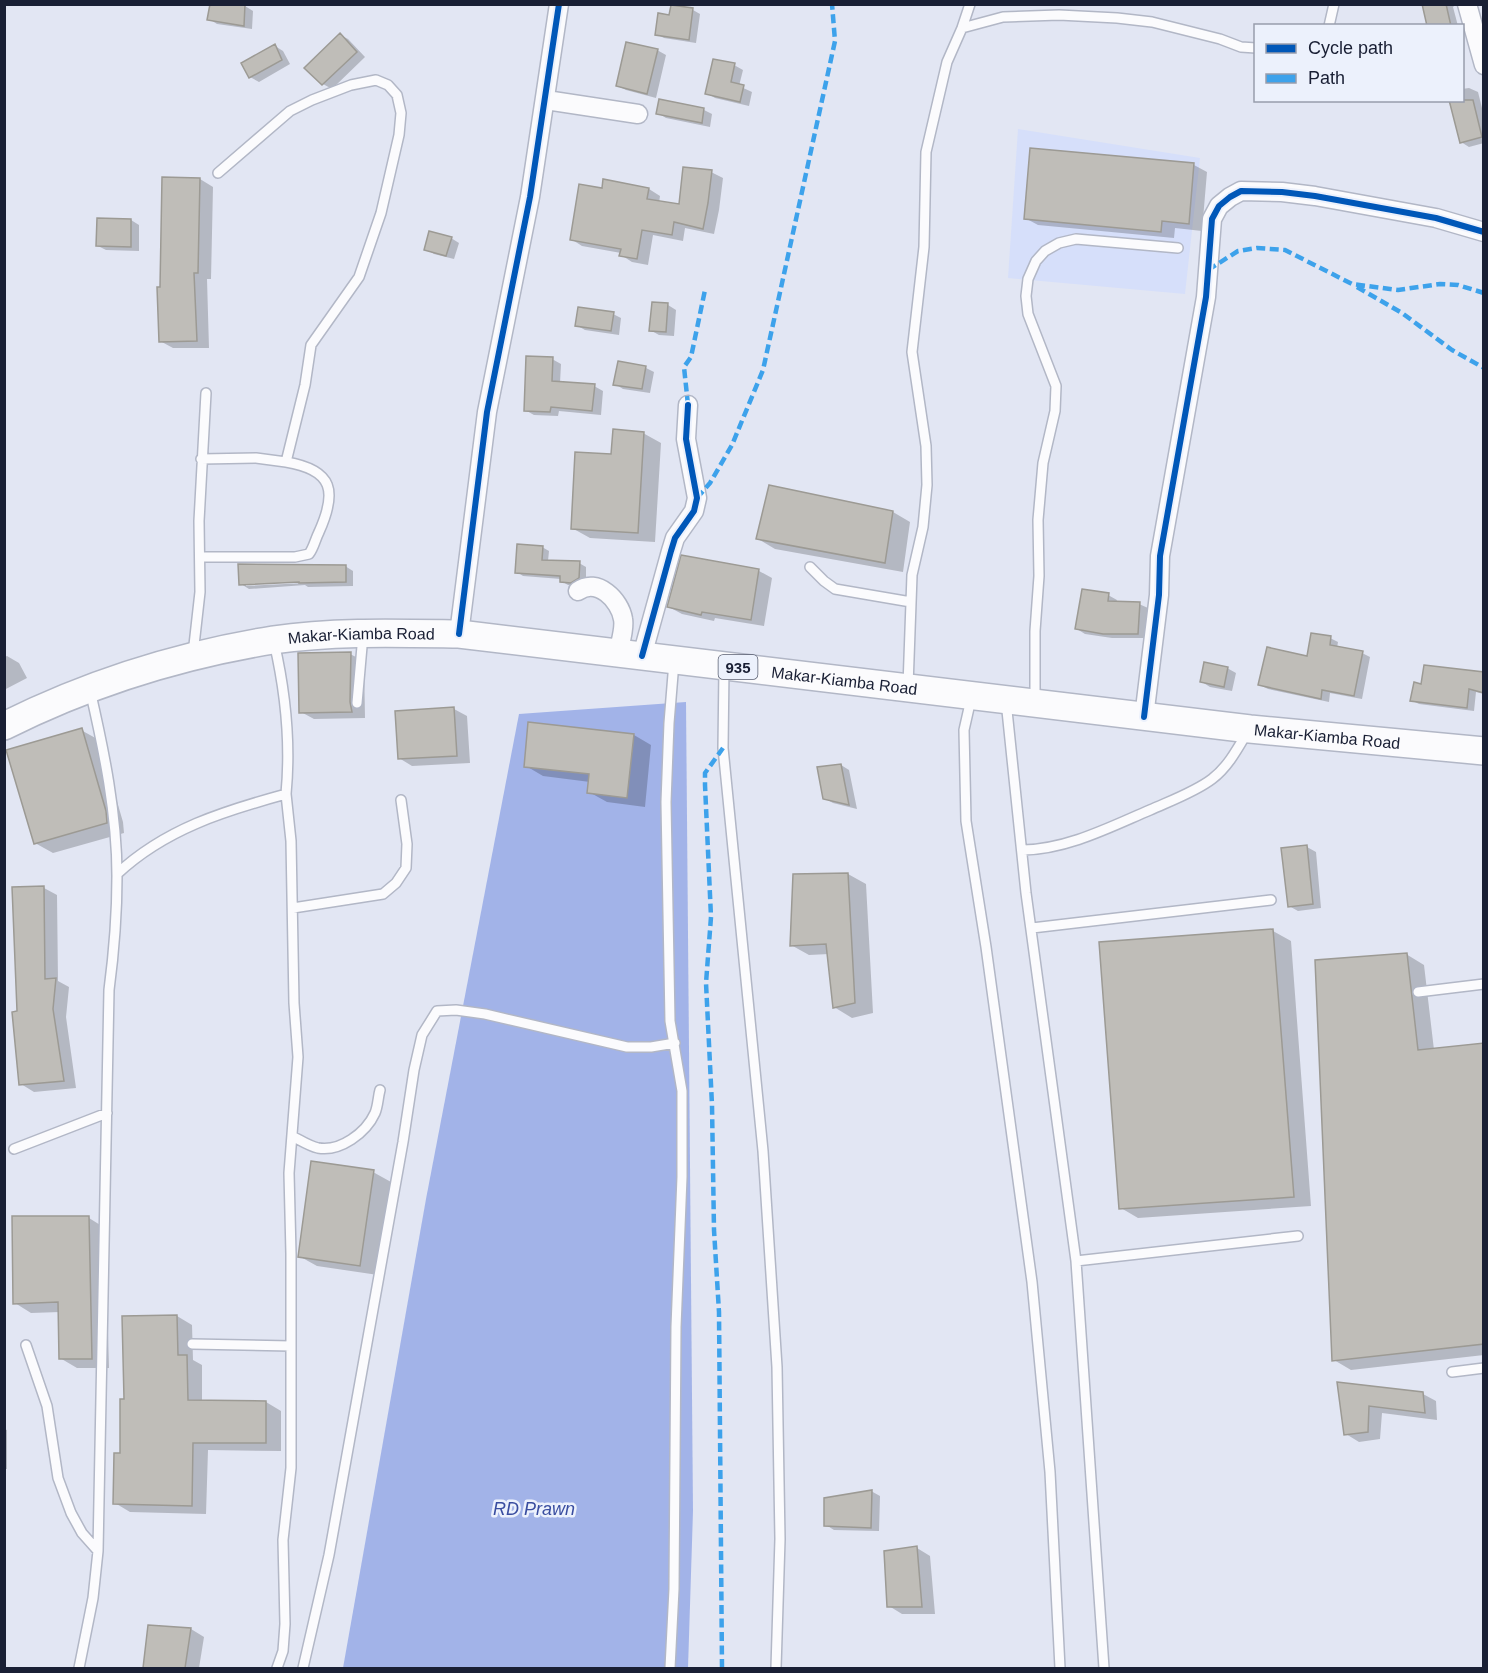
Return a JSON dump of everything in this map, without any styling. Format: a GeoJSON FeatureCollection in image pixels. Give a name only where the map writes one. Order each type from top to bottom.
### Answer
{"type":"FeatureCollection","features":[{"type":"Feature","properties":{"kind":"main road","name":"Makar-Kiamba Road"},"geometry":{"type":"LineString","coordinates":[[4,726],[90,688],[192,656],[273,640],[364,632],[459,634],[1144,717],[1484,751]]}},
{"type":"Feature","properties":{"kind":"street"},"geometry":{"type":"LineString","coordinates":[[459,634],[488,412],[530,197],[559,4]]}},
{"type":"Feature","properties":{"kind":"street"},"geometry":{"type":"LineString","coordinates":[[1467,4],[1484,65]]}},
{"type":"Feature","properties":{"kind":"street"},"geometry":{"type":"LineString","coordinates":[[546,100],[638,114]]}},
{"type":"Feature","properties":{"kind":"street"},"geometry":{"type":"LineString","coordinates":[[1144,717],[1159,595],[1161,556],[1206,297],[1212,219],[1219,206],[1241,191],[1282,192],[1436,218],[1484,232]]}},
{"type":"Feature","properties":{"kind":"street"},"geometry":{"type":"LineString","coordinates":[[630,654],[675,538],[694,511],[697,498],[686,439],[688,405]]}},
{"type":"Feature","properties":{"kind":"street"},"geometry":{"type":"LineString","coordinates":[[578,591],[586,586],[594,586],[607,593],[618,607],[624,620],[630,654]]}},
{"type":"Feature","properties":{"kind":"lane"},"geometry":{"type":"LineString","coordinates":[[908,688],[912,575],[923,527],[927,485],[926,446],[912,352],[924,247],[926,152],[946,62],[970,4]]}},
{"type":"Feature","properties":{"kind":"lane"},"geometry":{"type":"LineString","coordinates":[[1329,24],[1334,4]]}},
{"type":"Feature","properties":{"kind":"lane"},"geometry":{"type":"LineString","coordinates":[[962,28],[1003,17],[1059,15],[1117,18],[1152,22],[1220,39],[1241,47],[1254,48]]}},
{"type":"Feature","properties":{"kind":"lane"},"geometry":{"type":"LineString","coordinates":[[218,173],[290,111],[312,100],[351,85],[376,80],[388,85],[397,95],[401,113],[399,135],[381,213],[359,277],[311,345],[305,385],[286,462]]}},
{"type":"Feature","properties":{"kind":"lane"},"geometry":{"type":"LineString","coordinates":[[1035,704],[1035,631],[1039,576],[1038,520],[1044,463],[1055,411],[1056,386],[1028,314],[1026,296],[1028,279],[1036,261],[1045,250],[1059,243],[1076,239],[1178,249]]}},
{"type":"Feature","properties":{"kind":"lane"},"geometry":{"type":"LineString","coordinates":[[192,656],[200,592],[199,521],[206,393]]}},
{"type":"Feature","properties":{"kind":"lane"},"geometry":{"type":"LineString","coordinates":[[200,557],[295,557],[309,554],[327,514],[330,501],[328,488],[315,470],[302,465],[256,458],[201,459]]}},
{"type":"Feature","properties":{"kind":"lane"},"geometry":{"type":"LineString","coordinates":[[810,567],[834,589],[911,602]]}},
{"type":"Feature","properties":{"kind":"lane"},"geometry":{"type":"LineString","coordinates":[[357,703],[364,632]]}},
{"type":"Feature","properties":{"kind":"lane"},"geometry":{"type":"LineString","coordinates":[[273,640],[284,685],[288,720],[289,764],[286,794],[291,841],[294,1003],[298,1057],[289,1204],[291,1468],[282,1558],[285,1624],[283,1651],[278,1668]]}},
{"type":"Feature","properties":{"kind":"lane"},"geometry":{"type":"LineString","coordinates":[[670,1668],[674,1589],[676,1339],[682,1166],[682,1091],[670,1021],[666,802],[674,660]]}},
{"type":"Feature","properties":{"kind":"lane"},"geometry":{"type":"LineString","coordinates":[[724,665],[723,747],[763,1151],[777,1367],[780,1539],[776,1668]]}},
{"type":"Feature","properties":{"kind":"lane"},"geometry":{"type":"LineString","coordinates":[[79,1668],[93,1598],[98,1551],[110,990],[116,935],[117,874],[103,748],[90,688]]}},
{"type":"Feature","properties":{"kind":"lane"},"geometry":{"type":"LineString","coordinates":[[972,696],[964,730],[966,821],[986,947],[1032,1282],[1050,1472],[1060,1668]]}},
{"type":"Feature","properties":{"kind":"lane"},"geometry":{"type":"LineString","coordinates":[[1006,701],[1032,928],[1076,1261],[1086,1376],[1104,1668]]}},
{"type":"Feature","properties":{"kind":"lane"},"geometry":{"type":"LineString","coordinates":[[1023,850],[1061,845],[1108,828],[1172,801],[1212,780],[1226,765],[1250,729]]}},
{"type":"Feature","properties":{"kind":"lane"},"geometry":{"type":"LineString","coordinates":[[117,874],[148,848],[187,827],[221,813],[286,794]]}},
{"type":"Feature","properties":{"kind":"lane"},"geometry":{"type":"LineString","coordinates":[[293,908],[383,894],[396,884],[406,868],[407,844],[401,800]]}},
{"type":"Feature","properties":{"kind":"lane"},"geometry":{"type":"LineString","coordinates":[[1032,928],[1271,900]]}},
{"type":"Feature","properties":{"kind":"lane"},"geometry":{"type":"LineString","coordinates":[[1418,992],[1484,984]]}},
{"type":"Feature","properties":{"kind":"lane"},"geometry":{"type":"LineString","coordinates":[[303,1668],[329,1555],[422,1035],[437,1011],[456,1010],[486,1014],[627,1047],[651,1047],[675,1043]]}},
{"type":"Feature","properties":{"kind":"lane"},"geometry":{"type":"LineString","coordinates":[[292,1136],[316,1148],[341,1146],[369,1124],[376,1111],[380,1090]]}},
{"type":"Feature","properties":{"kind":"lane"},"geometry":{"type":"LineString","coordinates":[[14,1149],[107,1113]]}},
{"type":"Feature","properties":{"kind":"lane"},"geometry":{"type":"LineString","coordinates":[[1076,1261],[1298,1236]]}},
{"type":"Feature","properties":{"kind":"lane"},"geometry":{"type":"LineString","coordinates":[[192,1344],[291,1346]]}},
{"type":"Feature","properties":{"kind":"lane"},"geometry":{"type":"LineString","coordinates":[[26,1345],[47,1406],[58,1478],[71,1513],[82,1533],[98,1551]]}},
{"type":"Feature","properties":{"kind":"lane"},"geometry":{"type":"LineString","coordinates":[[1452,1372],[1484,1368]]}},
{"type":"Feature","properties":{"kind":"shaded area"},"geometry":{"type":"Polygon","coordinates":[[[1018,129],[1200,158],[1185,294],[1008,278],[1018,129]]]}},
{"type":"Feature","properties":{"kind":"water","name":"RD Prawn"},"geometry":{"type":"Polygon","coordinates":[[[686,702],[693,1511],[688,1668],[343,1668],[426,1199],[519,714],[686,702]]]}},
{"type":"Feature","properties":{"kind":"building"},"geometry":{"type":"Polygon","coordinates":[[[210,4],[245,4],[244,26],[207,20],[210,4]]]}},
{"type":"Feature","properties":{"kind":"building"},"geometry":{"type":"Polygon","coordinates":[[[1422,4],[1446,4],[1451,24],[1427,24],[1422,4]]]}},
{"type":"Feature","properties":{"kind":"building"},"geometry":{"type":"Polygon","coordinates":[[[671,5],[693,8],[689,40],[655,35],[658,13],[669,15],[671,5]]]}},
{"type":"Feature","properties":{"kind":"building"},"geometry":{"type":"Polygon","coordinates":[[[340,33],[357,52],[322,85],[304,68],[340,33]]]}},
{"type":"Feature","properties":{"kind":"building"},"geometry":{"type":"Polygon","coordinates":[[[626,42],[658,49],[647,94],[616,86],[626,42]]]}},
{"type":"Feature","properties":{"kind":"building"},"geometry":{"type":"Polygon","coordinates":[[[275,44],[282,60],[249,78],[241,63],[275,44]]]}},
{"type":"Feature","properties":{"kind":"building"},"geometry":{"type":"Polygon","coordinates":[[[713,59],[735,63],[731,82],[744,85],[740,102],[705,94],[713,59]]]}},
{"type":"Feature","properties":{"kind":"building"},"geometry":{"type":"Polygon","coordinates":[[[659,99],[704,108],[702,123],[656,114],[659,99]]]}},
{"type":"Feature","properties":{"kind":"building"},"geometry":{"type":"Polygon","coordinates":[[[1473,100],[1482,137],[1460,143],[1450,102],[1473,100]]]}},
{"type":"Feature","properties":{"kind":"building"},"geometry":{"type":"Polygon","coordinates":[[[1030,148],[1194,163],[1189,224],[1162,221],[1161,232],[1024,219],[1030,148]]]}},
{"type":"Feature","properties":{"kind":"building"},"geometry":{"type":"Polygon","coordinates":[[[683,167],[712,170],[703,229],[674,222],[672,235],[642,230],[637,259],[619,256],[621,249],[570,240],[579,184],[602,188],[603,179],[649,188],[647,199],[679,204],[683,167]]]}},
{"type":"Feature","properties":{"kind":"building"},"geometry":{"type":"Polygon","coordinates":[[[162,177],[200,178],[198,273],[194,273],[197,341],[159,342],[157,287],[160,287],[162,177]]]}},
{"type":"Feature","properties":{"kind":"building"},"geometry":{"type":"Polygon","coordinates":[[[97,218],[131,219],[131,247],[96,246],[97,218]]]}},
{"type":"Feature","properties":{"kind":"building"},"geometry":{"type":"Polygon","coordinates":[[[429,231],[452,237],[446,256],[424,250],[429,231]]]}},
{"type":"Feature","properties":{"kind":"building"},"geometry":{"type":"Polygon","coordinates":[[[652,302],[668,303],[666,332],[649,331],[652,302]]]}},
{"type":"Feature","properties":{"kind":"building"},"geometry":{"type":"Polygon","coordinates":[[[578,307],[614,312],[611,331],[575,326],[578,307]]]}},
{"type":"Feature","properties":{"kind":"building"},"geometry":{"type":"Polygon","coordinates":[[[526,356],[553,357],[552,381],[595,384],[592,411],[551,407],[550,412],[524,411],[526,356]]]}},
{"type":"Feature","properties":{"kind":"building"},"geometry":{"type":"Polygon","coordinates":[[[618,361],[646,366],[642,389],[613,385],[618,361]]]}},
{"type":"Feature","properties":{"kind":"building"},"geometry":{"type":"Polygon","coordinates":[[[613,429],[644,432],[638,533],[571,529],[575,452],[611,454],[613,429]]]}},
{"type":"Feature","properties":{"kind":"building"},"geometry":{"type":"Polygon","coordinates":[[[769,485],[893,511],[885,563],[756,539],[769,485]]]}},
{"type":"Feature","properties":{"kind":"building"},"geometry":{"type":"Polygon","coordinates":[[[517,544],[543,546],[542,560],[580,561],[579,578],[571,583],[560,582],[560,576],[515,573],[517,544]]]}},
{"type":"Feature","properties":{"kind":"building"},"geometry":{"type":"Polygon","coordinates":[[[681,555],[759,569],[751,620],[702,612],[701,615],[667,607],[681,555]]]}},
{"type":"Feature","properties":{"kind":"building"},"geometry":{"type":"Polygon","coordinates":[[[238,564],[346,565],[346,582],[239,585],[238,564]]]}},
{"type":"Feature","properties":{"kind":"building"},"geometry":{"type":"Polygon","coordinates":[[[1082,589],[1109,593],[1108,601],[1140,602],[1138,634],[1103,634],[1075,629],[1082,589]]]}},
{"type":"Feature","properties":{"kind":"building"},"geometry":{"type":"Polygon","coordinates":[[[1311,633],[1331,636],[1330,645],[1363,651],[1354,696],[1322,690],[1321,699],[1258,685],[1267,647],[1307,656],[1311,633]]]}},
{"type":"Feature","properties":{"kind":"building"},"geometry":{"type":"Polygon","coordinates":[[[351,652],[350,702],[352,712],[299,713],[298,653],[351,652]]]}},
{"type":"Feature","properties":{"kind":"building"},"geometry":{"type":"Polygon","coordinates":[[[1204,662],[1228,667],[1224,687],[1200,682],[1204,662]]]}},
{"type":"Feature","properties":{"kind":"building"},"geometry":{"type":"Polygon","coordinates":[[[1424,665],[1484,672],[1484,693],[1469,689],[1467,708],[1410,701],[1414,682],[1421,684],[1424,665]]]}},
{"type":"Feature","properties":{"kind":"building"},"geometry":{"type":"Polygon","coordinates":[[[454,707],[457,756],[398,759],[395,711],[454,707]]]}},
{"type":"Feature","properties":{"kind":"building"},"geometry":{"type":"Polygon","coordinates":[[[528,722],[634,734],[627,798],[587,793],[589,774],[524,767],[528,722]]]}},
{"type":"Feature","properties":{"kind":"building"},"geometry":{"type":"Polygon","coordinates":[[[82,728],[106,811],[107,823],[34,844],[6,750],[82,728]]]}},
{"type":"Feature","properties":{"kind":"building"},"geometry":{"type":"Polygon","coordinates":[[[841,764],[849,805],[823,799],[817,767],[841,764]]]}},
{"type":"Feature","properties":{"kind":"building"},"geometry":{"type":"Polygon","coordinates":[[[1307,845],[1313,904],[1288,907],[1281,848],[1307,845]]]}},
{"type":"Feature","properties":{"kind":"building"},"geometry":{"type":"Polygon","coordinates":[[[848,873],[855,1003],[833,1008],[826,944],[790,946],[793,874],[848,873]]]}},
{"type":"Feature","properties":{"kind":"building"},"geometry":{"type":"Polygon","coordinates":[[[44,886],[45,979],[56,978],[53,1009],[64,1081],[19,1085],[12,1012],[17,1011],[12,887],[44,886]]]}},
{"type":"Feature","properties":{"kind":"building"},"geometry":{"type":"Polygon","coordinates":[[[1273,929],[1294,1197],[1119,1209],[1099,942],[1273,929]]]}},
{"type":"Feature","properties":{"kind":"building"},"geometry":{"type":"Polygon","coordinates":[[[1407,953],[1418,1050],[1484,1043],[1484,1344],[1332,1361],[1315,960],[1407,953]]]}},
{"type":"Feature","properties":{"kind":"building"},"geometry":{"type":"Polygon","coordinates":[[[311,1161],[374,1170],[360,1266],[298,1257],[311,1161]]]}},
{"type":"Feature","properties":{"kind":"building"},"geometry":{"type":"Polygon","coordinates":[[[12,1216],[89,1216],[92,1359],[59,1359],[58,1302],[13,1304],[12,1216]]]}},
{"type":"Feature","properties":{"kind":"building"},"geometry":{"type":"Polygon","coordinates":[[[177,1315],[178,1355],[187,1355],[188,1400],[266,1401],[266,1443],[193,1443],[192,1506],[113,1504],[114,1453],[120,1453],[120,1399],[124,1399],[122,1316],[177,1315]]]}},
{"type":"Feature","properties":{"kind":"building"},"geometry":{"type":"Polygon","coordinates":[[[1337,1382],[1423,1392],[1425,1413],[1369,1406],[1368,1432],[1344,1435],[1337,1382]]]}},
{"type":"Feature","properties":{"kind":"building"},"geometry":{"type":"Polygon","coordinates":[[[872,1490],[871,1528],[824,1526],[824,1498],[872,1490]]]}},
{"type":"Feature","properties":{"kind":"building"},"geometry":{"type":"Polygon","coordinates":[[[917,1546],[922,1607],[887,1607],[884,1551],[917,1546]]]}},
{"type":"Feature","properties":{"kind":"building"},"geometry":{"type":"Polygon","coordinates":[[[148,1625],[191,1628],[185,1668],[143,1668],[148,1625]]]}},
{"type":"Feature","properties":{"kind":"marked path"},"geometry":{"type":"LineString","coordinates":[[697,498],[710,483],[732,445],[763,370],[835,41],[832,4]]}},
{"type":"Feature","properties":{"kind":"marked path"},"geometry":{"type":"LineString","coordinates":[[1208,270],[1238,251],[1257,248],[1285,250],[1352,284],[1398,290],[1440,284],[1458,285],[1484,293]]}},
{"type":"Feature","properties":{"kind":"marked path"},"geometry":{"type":"LineString","coordinates":[[1357,287],[1402,313],[1452,350],[1484,368]]}},
{"type":"Feature","properties":{"kind":"marked path"},"geometry":{"type":"LineString","coordinates":[[688,405],[684,367],[691,357],[705,290]]}},
{"type":"Feature","properties":{"kind":"marked path"},"geometry":{"type":"LineString","coordinates":[[722,1668],[719,1312],[706,983],[711,917],[705,773],[723,748]]}},
{"type":"Feature","properties":{"kind":"cycle path"},"geometry":{"type":"LineString","coordinates":[[459,634],[487,412],[530,197],[559,4]]}},
{"type":"Feature","properties":{"kind":"cycle path"},"geometry":{"type":"LineString","coordinates":[[1144,717],[1159,595],[1160,556],[1206,297],[1212,219],[1219,206],[1241,191],[1282,192],[1436,218],[1484,232]]}},
{"type":"Feature","properties":{"kind":"cycle path"},"geometry":{"type":"LineString","coordinates":[[642,656],[675,538],[694,511],[697,498],[686,439],[688,405]]}}]}
